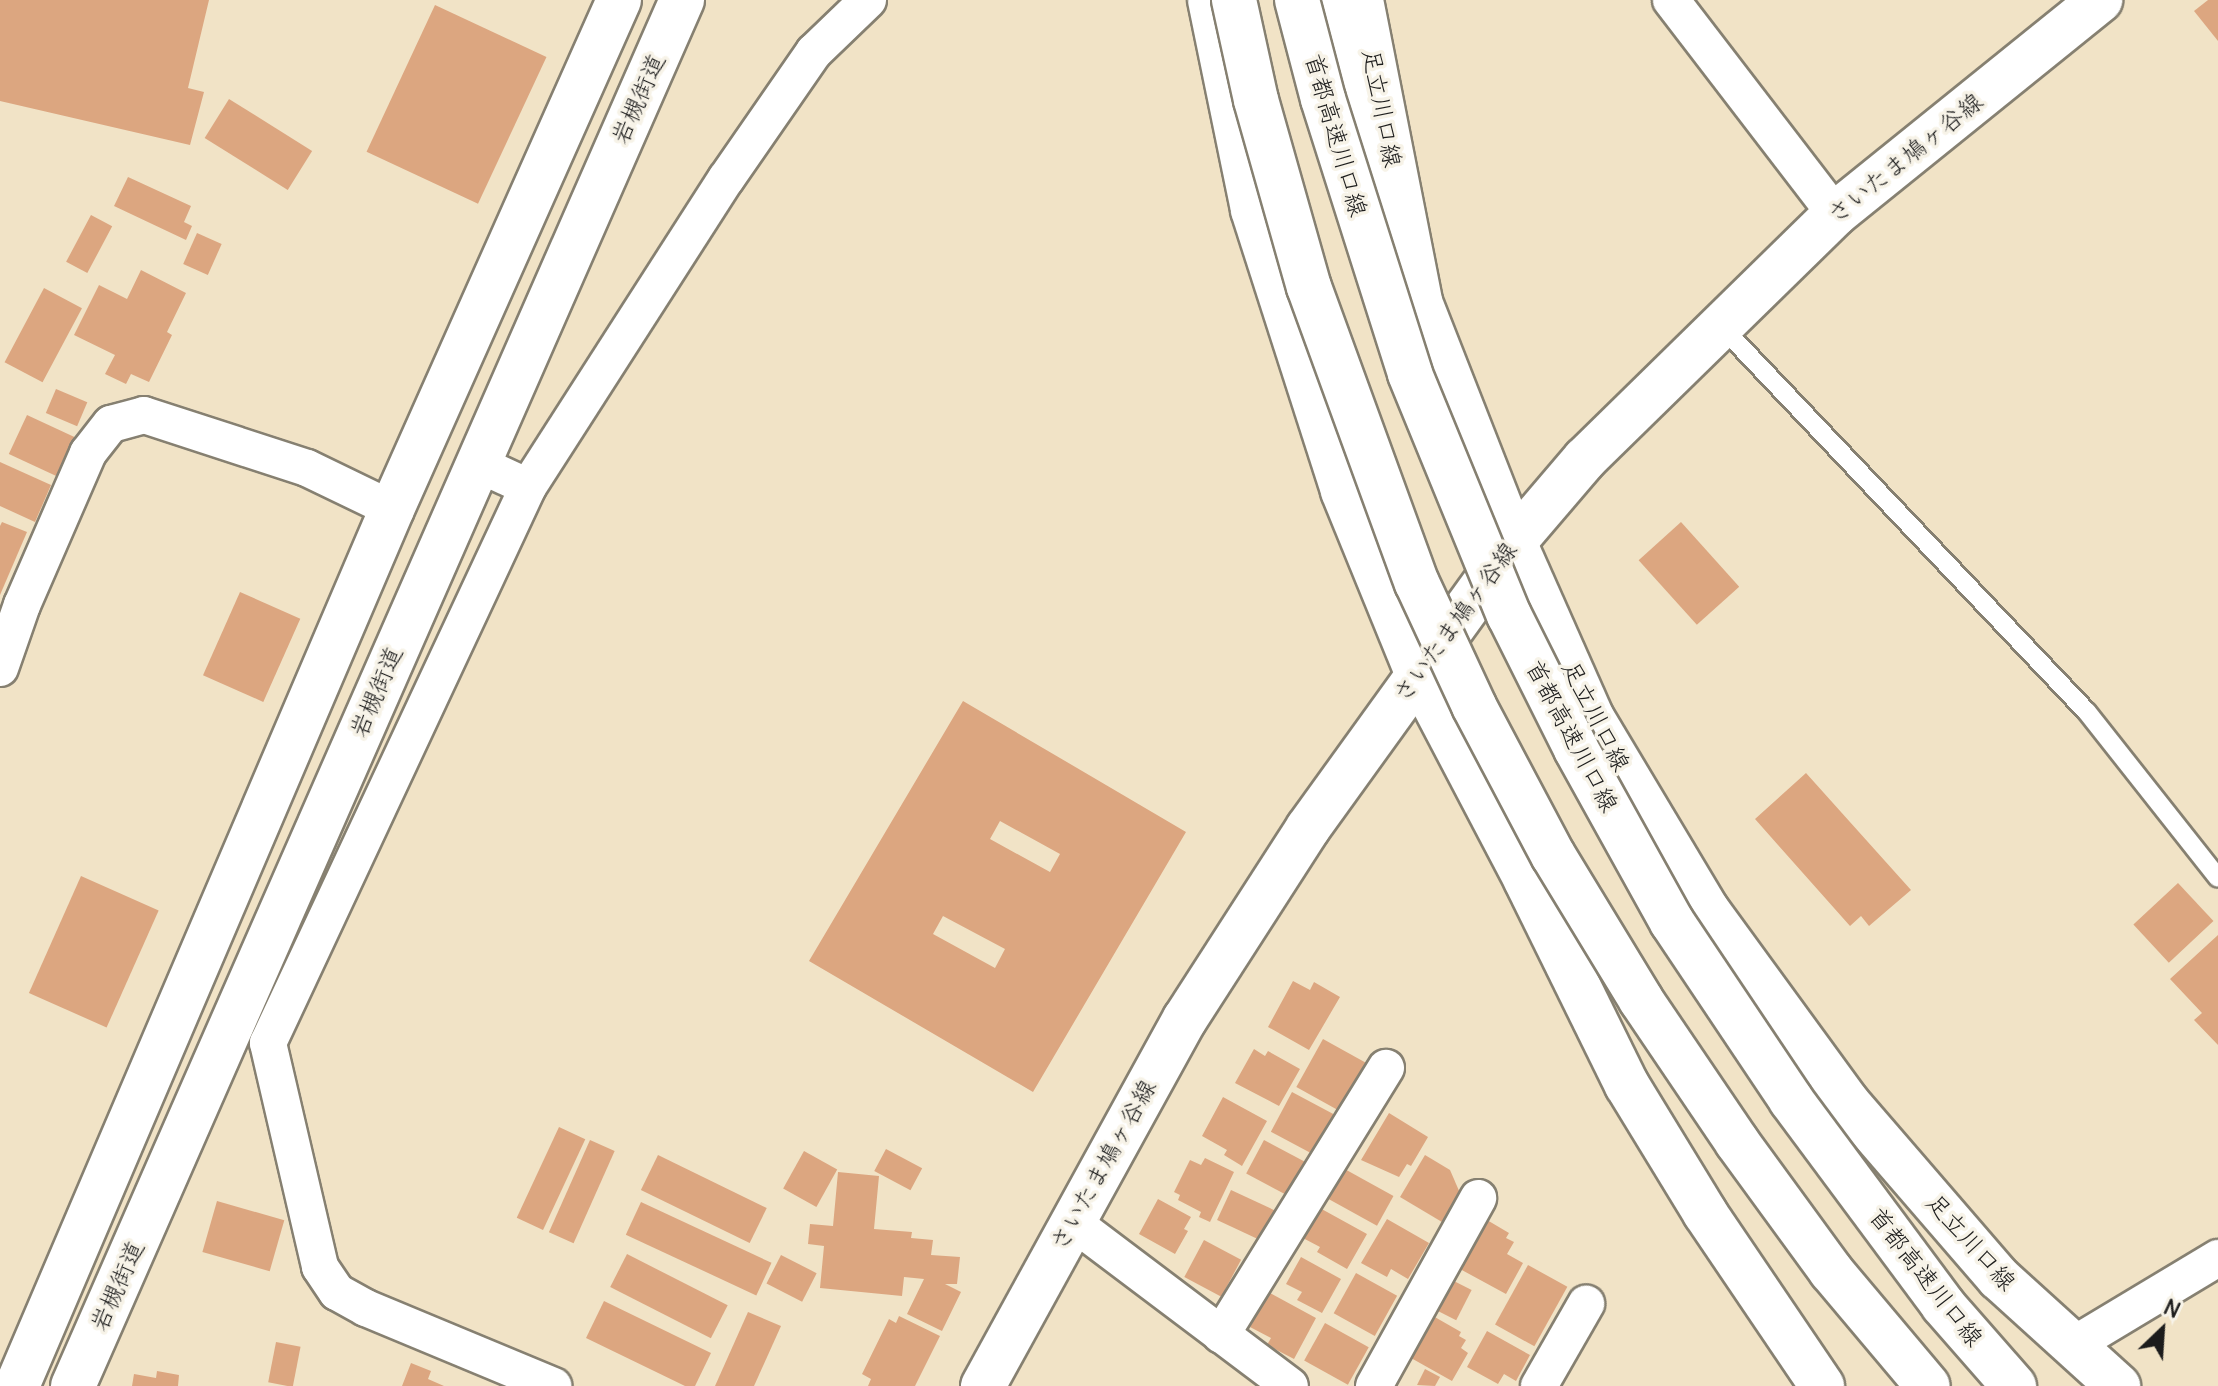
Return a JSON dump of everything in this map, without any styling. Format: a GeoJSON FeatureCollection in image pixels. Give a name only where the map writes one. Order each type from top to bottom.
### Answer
{"type":"FeatureCollection","features":[{"type":"Feature","properties":{"kind":"main road"},"geometry":{"type":"LineString","coordinates":[[17,1386],[392,509],[619,0]]}},
{"type":"Feature","properties":{"kind":"main road","name":"岩槻街道"},"geometry":{"type":"LineString","coordinates":[[73,1386],[249,1035],[476,463],[682,0]]}},
{"type":"Feature","properties":{"kind":"main road"},"geometry":{"type":"LineString","coordinates":[[1210,0],[1253,210],[1343,491],[1417,672],[1526,880],[1627,1085],[1705,1213],[1822,1386]]}},
{"type":"Feature","properties":{"kind":"main road"},"geometry":{"type":"LineString","coordinates":[[1234,0],[1256,100],[1309,287],[1417,583],[1474,706],[1553,855],[1641,1000],[1737,1142],[1831,1271],[1928,1386]]}},
{"type":"Feature","properties":{"kind":"main road","name":"首都高速川口線"},"geometry":{"type":"LineString","coordinates":[[1297,0],[1323,99],[1410,374],[1509,615],[1576,749],[1672,922],[1791,1100],[1943,1305],[2014,1386]]}},
{"type":"Feature","properties":{"kind":"main road"},"geometry":{"type":"LineString","coordinates":[[1332,0],[1410,374]]}},
{"type":"Feature","properties":{"kind":"main road","name":"足立川口線"},"geometry":{"type":"LineString","coordinates":[[1361,0],[1420,302],[1514,542],[1592,718],[1707,910],[1847,1102],[1999,1278],[2118,1386]]}},
{"type":"Feature","properties":{"kind":"main road","name":"さいたま鳩ヶ谷線"},"geometry":{"type":"LineString","coordinates":[[983,1386],[1071,1221],[1185,1019],[1308,828],[1417,672],[1514,542],[1585,459],[1719,324],[1835,214],[2100,0]]}},
{"type":"Feature","properties":{"kind":"street"},"geometry":{"type":"LineString","coordinates":[[553,1386],[366,1308],[337,1292],[320,1267],[249,1035],[528,487],[726,179],[814,52],[868,0]]}},
{"type":"Feature","properties":{"kind":"street"},"geometry":{"type":"LineString","coordinates":[[1671,0],[1835,214]]}},
{"type":"Feature","properties":{"kind":"street"},"geometry":{"type":"LineString","coordinates":[[0,668],[22,605],[88,453],[111,424],[144,415],[307,468],[392,509]]}},
{"type":"Feature","properties":{"kind":"street"},"geometry":{"type":"LineString","coordinates":[[476,463],[528,487]]}},
{"type":"Feature","properties":{"kind":"street"},"geometry":{"type":"LineString","coordinates":[[1221,1335],[1386,1068]]}},
{"type":"Feature","properties":{"kind":"street"},"geometry":{"type":"LineString","coordinates":[[1374,1386],[1478,1198]]}},
{"type":"Feature","properties":{"kind":"street"},"geometry":{"type":"LineString","coordinates":[[1071,1221],[1290,1386]]}},
{"type":"Feature","properties":{"kind":"street"},"geometry":{"type":"LineString","coordinates":[[2075,1344],[2218,1258]]}},
{"type":"Feature","properties":{"kind":"street"},"geometry":{"type":"LineString","coordinates":[[1539,1386],[1586,1304]]}},
{"type":"Feature","properties":{"kind":"lane"},"geometry":{"type":"LineString","coordinates":[[1719,324],[2087,712],[2218,878]]}},
{"type":"Feature","properties":{"kind":"building"},"geometry":{"type":"Polygon","coordinates":[[[0,0],[209,0],[188,88],[204,92],[190,145],[0,101],[0,0]]]}},
{"type":"Feature","properties":{"kind":"building"},"geometry":{"type":"Polygon","coordinates":[[[2208,0],[2218,0],[2218,41],[2194,11],[2208,0]]]}},
{"type":"Feature","properties":{"kind":"building"},"geometry":{"type":"Polygon","coordinates":[[[435,5],[546,57],[478,204],[367,152],[435,5]]]}},
{"type":"Feature","properties":{"kind":"building"},"geometry":{"type":"Polygon","coordinates":[[[229,99],[312,151],[288,190],[205,138],[229,99]]]}},
{"type":"Feature","properties":{"kind":"building"},"geometry":{"type":"Polygon","coordinates":[[[128,177],[191,206],[184,222],[192,226],[186,240],[114,206],[128,177]]]}},
{"type":"Feature","properties":{"kind":"building"},"geometry":{"type":"Polygon","coordinates":[[[91,215],[112,226],[87,273],[66,262],[91,215]]]}},
{"type":"Feature","properties":{"kind":"building"},"geometry":{"type":"Polygon","coordinates":[[[197,233],[222,244],[208,275],[183,264],[197,233]]]}},
{"type":"Feature","properties":{"kind":"building"},"geometry":{"type":"Polygon","coordinates":[[[141,270],[186,293],[167,332],[172,335],[149,382],[131,374],[126,384],[105,374],[115,355],[74,335],[99,285],[127,299],[141,270]]]}},
{"type":"Feature","properties":{"kind":"building"},"geometry":{"type":"Polygon","coordinates":[[[44,288],[82,308],[43,382],[5,362],[44,288]]]}},
{"type":"Feature","properties":{"kind":"building"},"geometry":{"type":"Polygon","coordinates":[[[56,389],[87,402],[77,426],[46,413],[56,389]]]}},
{"type":"Feature","properties":{"kind":"building"},"geometry":{"type":"Polygon","coordinates":[[[27,415],[84,442],[66,481],[9,454],[27,415]]]}},
{"type":"Feature","properties":{"kind":"building"},"geometry":{"type":"Polygon","coordinates":[[[0,462],[51,485],[35,522],[0,506],[0,462]]]}},
{"type":"Feature","properties":{"kind":"building"},"geometry":{"type":"Polygon","coordinates":[[[2,522],[27,532],[0,595],[0,526],[2,522]]]}},
{"type":"Feature","properties":{"kind":"building"},"geometry":{"type":"Polygon","coordinates":[[[1681,522],[1739,587],[1697,625],[1639,560],[1681,522]]]}},
{"type":"Feature","properties":{"kind":"building"},"geometry":{"type":"Polygon","coordinates":[[[240,592],[300,619],[263,702],[203,675],[240,592]]]}},
{"type":"Feature","properties":{"kind":"building"},"geometry":{"type":"Polygon","coordinates":[[[963,701],[1186,832],[1033,1092],[809,961],[963,701]],[[1000,821],[990,839],[1050,872],[1060,854],[1000,821]],[[943,916],[933,934],[995,968],[1005,949],[943,916]]]}},
{"type":"Feature","properties":{"kind":"building"},"geometry":{"type":"Polygon","coordinates":[[[1806,773],[1911,890],[1869,926],[1861,916],[1850,926],[1755,819],[1806,773]]]}},
{"type":"Feature","properties":{"kind":"building"},"geometry":{"type":"Polygon","coordinates":[[[81,876],[159,911],[107,1028],[29,993],[81,876]]]}},
{"type":"Feature","properties":{"kind":"building"},"geometry":{"type":"Polygon","coordinates":[[[2178,883],[2213,921],[2169,963],[2133,925],[2178,883]]]}},
{"type":"Feature","properties":{"kind":"building"},"geometry":{"type":"Polygon","coordinates":[[[2218,935],[2218,1045],[2194,1020],[2202,1013],[2170,979],[2218,935]]]}},
{"type":"Feature","properties":{"kind":"building"},"geometry":{"type":"Polygon","coordinates":[[[1293,981],[1310,990],[1314,982],[1340,997],[1309,1050],[1268,1027],[1293,981]]]}},
{"type":"Feature","properties":{"kind":"building"},"geometry":{"type":"Polygon","coordinates":[[[1323,1039],[1367,1063],[1340,1111],[1296,1087],[1323,1039]]]}},
{"type":"Feature","properties":{"kind":"building"},"geometry":{"type":"Polygon","coordinates":[[[1254,1049],[1265,1056],[1268,1051],[1300,1069],[1279,1106],[1235,1083],[1254,1049]]]}},
{"type":"Feature","properties":{"kind":"building"},"geometry":{"type":"Polygon","coordinates":[[[1292,1092],[1337,1116],[1316,1156],[1271,1132],[1292,1092]]]}},
{"type":"Feature","properties":{"kind":"building"},"geometry":{"type":"Polygon","coordinates":[[[1223,1097],[1267,1121],[1242,1166],[1224,1155],[1227,1150],[1202,1136],[1223,1097]]]}},
{"type":"Feature","properties":{"kind":"building"},"geometry":{"type":"Polygon","coordinates":[[[1389,1113],[1428,1137],[1411,1166],[1407,1164],[1399,1177],[1361,1160],[1389,1113]]]}},
{"type":"Feature","properties":{"kind":"building"},"geometry":{"type":"Polygon","coordinates":[[[559,1127],[585,1139],[543,1230],[517,1218],[559,1127]]]}},
{"type":"Feature","properties":{"kind":"building"},"geometry":{"type":"Polygon","coordinates":[[[590,1140],[615,1151],[574,1243],[549,1232],[590,1140]]]}},
{"type":"Feature","properties":{"kind":"building"},"geometry":{"type":"Polygon","coordinates":[[[1264,1140],[1307,1163],[1289,1197],[1246,1174],[1264,1140]]]}},
{"type":"Feature","properties":{"kind":"building"},"geometry":{"type":"Polygon","coordinates":[[[886,1149],[922,1168],[910,1190],[874,1171],[886,1149]]]}},
{"type":"Feature","properties":{"kind":"building"},"geometry":{"type":"Polygon","coordinates":[[[804,1151],[837,1169],[816,1207],[783,1189],[804,1151]]]}},
{"type":"Feature","properties":{"kind":"building"},"geometry":{"type":"Polygon","coordinates":[[[658,1155],[767,1208],[750,1243],[641,1190],[658,1155]]]}},
{"type":"Feature","properties":{"kind":"building"},"geometry":{"type":"Polygon","coordinates":[[[1425,1155],[1450,1170],[1460,1193],[1442,1222],[1400,1197],[1425,1155]]]}},
{"type":"Feature","properties":{"kind":"building"},"geometry":{"type":"Polygon","coordinates":[[[1205,1158],[1234,1172],[1210,1222],[1199,1217],[1201,1212],[1178,1200],[1180,1195],[1174,1192],[1190,1160],[1201,1165],[1205,1158]]]}},
{"type":"Feature","properties":{"kind":"building"},"geometry":{"type":"Polygon","coordinates":[[[1341,1167],[1393,1196],[1377,1226],[1325,1197],[1341,1167]]]}},
{"type":"Feature","properties":{"kind":"building"},"geometry":{"type":"Polygon","coordinates":[[[838,1172],[879,1176],[874,1229],[912,1232],[911,1238],[933,1240],[931,1255],[960,1257],[957,1284],[945,1284],[961,1292],[942,1331],[907,1314],[924,1279],[904,1277],[902,1296],[820,1288],[824,1246],[808,1244],[810,1224],[833,1226],[838,1172]]]}},
{"type":"Feature","properties":{"kind":"building"},"geometry":{"type":"Polygon","coordinates":[[[1231,1190],[1278,1212],[1264,1242],[1217,1220],[1231,1190]]]}},
{"type":"Feature","properties":{"kind":"building"},"geometry":{"type":"Polygon","coordinates":[[[1158,1199],[1191,1217],[1184,1229],[1188,1231],[1175,1254],[1139,1234],[1158,1199]]]}},
{"type":"Feature","properties":{"kind":"building"},"geometry":{"type":"Polygon","coordinates":[[[217,1201],[284,1220],[270,1271],[202,1252],[217,1201]]]}},
{"type":"Feature","properties":{"kind":"building"},"geometry":{"type":"Polygon","coordinates":[[[641,1202],[772,1263],[756,1295],[626,1235],[641,1202]]]}},
{"type":"Feature","properties":{"kind":"building"},"geometry":{"type":"Polygon","coordinates":[[[1318,1207],[1367,1234],[1347,1269],[1317,1252],[1320,1247],[1301,1237],[1318,1207]]]}},
{"type":"Feature","properties":{"kind":"building"},"geometry":{"type":"Polygon","coordinates":[[[1387,1219],[1429,1243],[1408,1279],[1391,1269],[1387,1277],[1361,1263],[1387,1219]]]}},
{"type":"Feature","properties":{"kind":"building"},"geometry":{"type":"Polygon","coordinates":[[[1487,1220],[1509,1233],[1506,1238],[1514,1242],[1507,1254],[1523,1263],[1506,1294],[1460,1269],[1487,1220]]]}},
{"type":"Feature","properties":{"kind":"building"},"geometry":{"type":"Polygon","coordinates":[[[1204,1240],[1241,1260],[1221,1297],[1184,1277],[1204,1240]]]}},
{"type":"Feature","properties":{"kind":"building"},"geometry":{"type":"Polygon","coordinates":[[[627,1254],[728,1305],[711,1338],[610,1287],[627,1254]]]}},
{"type":"Feature","properties":{"kind":"building"},"geometry":{"type":"Polygon","coordinates":[[[781,1255],[817,1273],[802,1302],[766,1284],[781,1255]]]}},
{"type":"Feature","properties":{"kind":"building"},"geometry":{"type":"Polygon","coordinates":[[[1301,1257],[1341,1279],[1322,1313],[1297,1300],[1302,1292],[1286,1284],[1301,1257]]]}},
{"type":"Feature","properties":{"kind":"building"},"geometry":{"type":"Polygon","coordinates":[[[1528,1265],[1567,1287],[1534,1346],[1495,1324],[1528,1265]]]}},
{"type":"Feature","properties":{"kind":"building"},"geometry":{"type":"Polygon","coordinates":[[[1356,1273],[1397,1296],[1375,1336],[1334,1313],[1356,1273]]]}},
{"type":"Feature","properties":{"kind":"building"},"geometry":{"type":"Polygon","coordinates":[[[1444,1276],[1472,1290],[1456,1320],[1429,1306],[1444,1276]]]}},
{"type":"Feature","properties":{"kind":"building"},"geometry":{"type":"Polygon","coordinates":[[[1268,1292],[1316,1318],[1294,1359],[1267,1345],[1271,1338],[1250,1327],[1268,1292]]]}},
{"type":"Feature","properties":{"kind":"building"},"geometry":{"type":"Polygon","coordinates":[[[604,1301],[711,1353],[695,1386],[685,1386],[586,1338],[604,1301]]]}},
{"type":"Feature","properties":{"kind":"building"},"geometry":{"type":"Polygon","coordinates":[[[748,1312],[781,1326],[754,1386],[715,1386],[748,1312]]]}},
{"type":"Feature","properties":{"kind":"building"},"geometry":{"type":"Polygon","coordinates":[[[1426,1312],[1461,1332],[1459,1336],[1466,1340],[1461,1348],[1468,1353],[1452,1381],[1411,1358],[1420,1343],[1412,1338],[1426,1312]]]}},
{"type":"Feature","properties":{"kind":"building"},"geometry":{"type":"Polygon","coordinates":[[[899,1316],[940,1336],[915,1386],[868,1386],[871,1379],[862,1374],[889,1319],[896,1323],[899,1316]]]}},
{"type":"Feature","properties":{"kind":"building"},"geometry":{"type":"Polygon","coordinates":[[[1325,1323],[1369,1347],[1348,1385],[1304,1361],[1325,1323]]]}},
{"type":"Feature","properties":{"kind":"building"},"geometry":{"type":"Polygon","coordinates":[[[1487,1331],[1530,1355],[1516,1381],[1504,1374],[1498,1384],[1467,1367],[1487,1331]]]}},
{"type":"Feature","properties":{"kind":"building"},"geometry":{"type":"Polygon","coordinates":[[[276,1342],[301,1347],[293,1386],[268,1382],[276,1342]]]}},
{"type":"Feature","properties":{"kind":"building"},"geometry":{"type":"Polygon","coordinates":[[[411,1363],[431,1371],[428,1379],[444,1386],[402,1386],[411,1363]]]}},
{"type":"Feature","properties":{"kind":"building"},"geometry":{"type":"Polygon","coordinates":[[[1425,1369],[1440,1377],[1435,1386],[1417,1385],[1425,1369]]]}},
{"type":"Feature","properties":{"kind":"building"},"geometry":{"type":"Polygon","coordinates":[[[157,1371],[179,1375],[178,1386],[132,1386],[134,1374],[156,1378],[157,1371]]]}}]}
